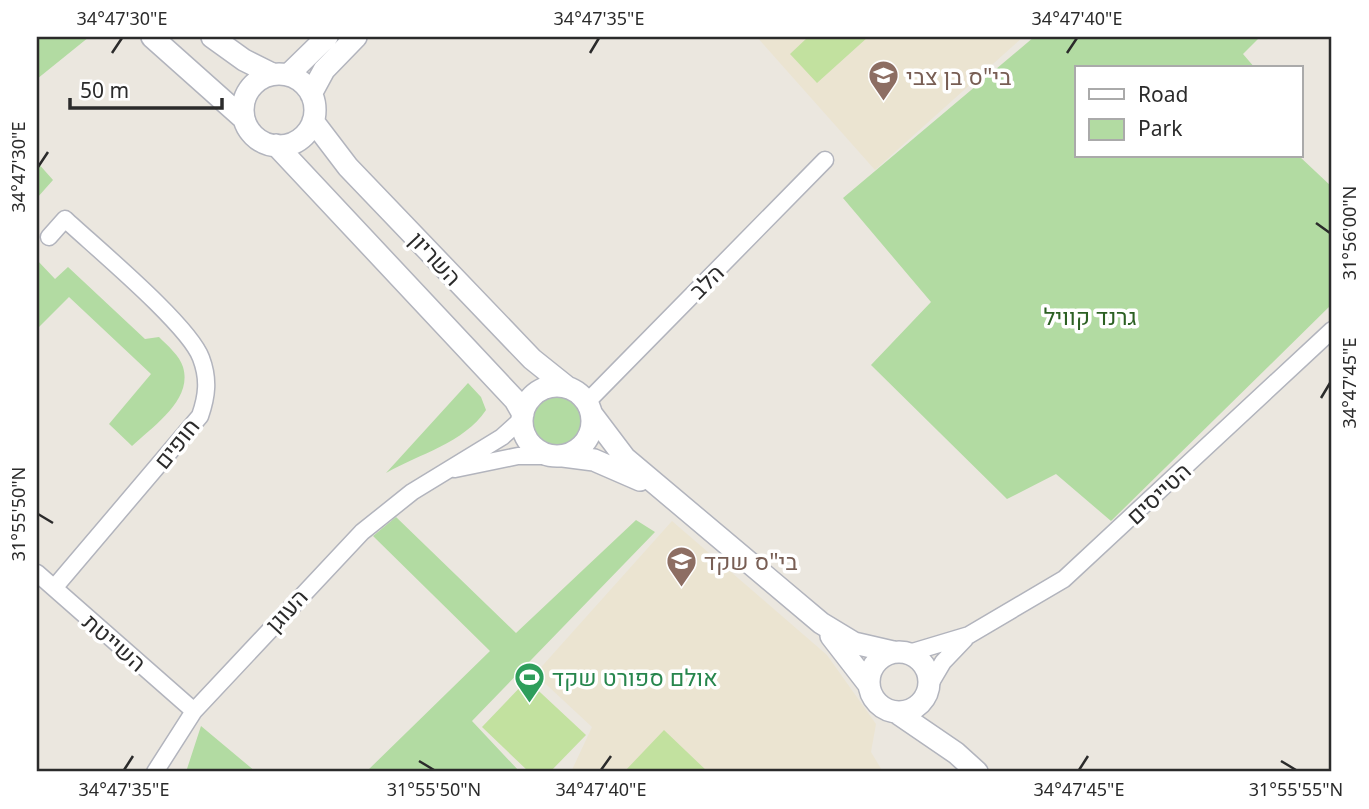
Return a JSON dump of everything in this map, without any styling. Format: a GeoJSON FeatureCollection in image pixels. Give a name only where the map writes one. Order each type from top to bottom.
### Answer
{"type":"FeatureCollection","features":[{"type":"Feature","properties":{"kind":"street"},"geometry":{"type":"LineString","coordinates":[[152,37],[244,119],[256,137],[276,145],[299,140],[313,121],[311,94],[324,70],[356,37]]}},
{"type":"Feature","properties":{"kind":"street"},"geometry":{"type":"LineString","coordinates":[[212,37],[244,60],[298,79],[311,94]]}},
{"type":"Feature","properties":{"kind":"street"},"geometry":{"type":"LineString","coordinates":[[244,119],[243,102],[251,87],[280,74],[327,37]]}},
{"type":"Feature","properties":{"kind":"street","name":"השריון"},"geometry":{"type":"LineString","coordinates":[[313,121],[348,167],[532,359],[567,387]]}},
{"type":"Feature","properties":{"kind":"street","name":"השריון"},"geometry":{"type":"LineString","coordinates":[[276,145],[514,400],[522,416]]}},
{"type":"Feature","properties":{"kind":"street","name":"הלב"},"geometry":{"type":"LineString","coordinates":[[589,408],[825,160]]}},
{"type":"Feature","properties":{"kind":"street","name":"חופים"},"geometry":{"type":"LineString","coordinates":[[49,237],[65,219],[160,309],[194,344],[207,388],[200,416],[54,589]]}},
{"type":"Feature","properties":{"kind":"street","name":"הטייסים"},"geometry":{"type":"LineString","coordinates":[[901,653],[969,635],[1043,594],[1082,564],[1332,330]]}},
{"type":"Feature","properties":{"kind":"street"},"geometry":{"type":"LineString","coordinates":[[663,491],[594,460],[557,456],[530,443],[522,416],[527,403],[539,390],[567,387],[589,408],[625,458],[821,623],[854,643],[901,653],[925,667],[932,718],[956,753]]}},
{"type":"Feature","properties":{"kind":"street"},"geometry":{"type":"LineString","coordinates":[[557,456],[574,453],[586,441],[591,430],[589,408]]}},
{"type":"Feature","properties":{"kind":"street","name":"העוגן"},"geometry":{"type":"LineString","coordinates":[[155,772],[194,711],[362,532],[442,472],[508,433],[522,416]]}},
{"type":"Feature","properties":{"kind":"street","name":"העוגן"},"geometry":{"type":"LineString","coordinates":[[442,472],[518,456],[557,456]]}},
{"type":"Feature","properties":{"kind":"street","name":"השייטת"},"geometry":{"type":"LineString","coordinates":[[37,573],[194,711]]}},
{"type":"Feature","properties":{"kind":"street"},"geometry":{"type":"LineString","coordinates":[[821,623],[869,685],[878,703],[896,712],[956,753],[977,772]]}},
{"type":"Feature","properties":{"kind":"street","name":"הטייסים"},"geometry":{"type":"LineString","coordinates":[[928,690],[943,662],[969,635]]}},
{"type":"Feature","properties":{"kind":"street"},"geometry":{"type":"LineString","coordinates":[[869,685],[875,664],[901,653]]}},
{"type":"Feature","properties":{"kind":"street"},"geometry":{"type":"LineString","coordinates":[[896,712],[914,709],[928,690]]}},
{"type":"Feature","properties":{"kind":"shaded area","name":"בי\"ס בן צבי"},"geometry":{"type":"Polygon","coordinates":[[[757,37],[1023,37],[875,170],[757,37]]]}},
{"type":"Feature","properties":{"kind":"shaded area","name":"בי\"ס שקד"},"geometry":{"type":"Polygon","coordinates":[[[672,521],[827,655],[876,724],[871,752],[883,772],[571,772],[592,727],[535,674],[672,521]]]}},
{"type":"Feature","properties":{"kind":"green space"},"geometry":{"type":"Polygon","coordinates":[[[37,37],[89,37],[37,79],[37,37]]]}},
{"type":"Feature","properties":{"kind":"green space"},"geometry":{"type":"Polygon","coordinates":[[[808,37],[868,37],[817,83],[790,54],[808,37]]]}},
{"type":"Feature","properties":{"kind":"green space","name":"גרנד קוויל"},"geometry":{"type":"Polygon","coordinates":[[[1034,37],[1260,37],[1243,54],[1253,66],[1075,66],[1075,158],[1301,158],[1332,187],[1332,304],[1111,521],[1056,474],[1007,499],[871,365],[931,302],[843,198],[1034,37]]]}},
{"type":"Feature","properties":{"kind":"green space"},"geometry":{"type":"Polygon","coordinates":[[[37,162],[53,180],[37,198],[37,162]]]}},
{"type":"Feature","properties":{"kind":"green space"},"geometry":{"type":"Polygon","coordinates":[[[37,260],[55,279],[68,267],[145,339],[159,337],[181,363],[185,379],[177,401],[160,421],[132,446],[109,424],[151,374],[69,297],[37,329],[37,260]]]}},
{"type":"Feature","properties":{"kind":"green space"},"geometry":{"type":"Polygon","coordinates":[[[468,383],[481,397],[486,410],[477,421],[440,447],[386,473],[468,383]]]}},
{"type":"Feature","properties":{"kind":"green space"},"geometry":{"type":"Polygon","coordinates":[[[557,396],[575,403],[582,421],[575,439],[557,446],[539,439],[532,421],[539,403],[557,396]]]}},
{"type":"Feature","properties":{"kind":"green space"},"geometry":{"type":"Polygon","coordinates":[[[396,517],[516,633],[636,520],[655,532],[472,721],[520,772],[366,772],[490,651],[373,536],[396,517]]]}},
{"type":"Feature","properties":{"kind":"green space","name":"אולם ספורט שקד"},"geometry":{"type":"Polygon","coordinates":[[[527,680],[586,735],[550,772],[529,772],[482,727],[527,680]]]}},
{"type":"Feature","properties":{"kind":"green space"},"geometry":{"type":"Polygon","coordinates":[[[201,726],[256,772],[186,772],[201,726]]]}},
{"type":"Feature","properties":{"kind":"green space"},"geometry":{"type":"Polygon","coordinates":[[[664,730],[708,772],[624,772],[664,730]]]}},
{"type":"Feature","properties":{"kind":"place","name":"בי\"ס בן צבי"},"geometry":{"type":"Point","coordinates":[883,103]}},
{"type":"Feature","properties":{"kind":"place","name":"בי\"ס שקד"},"geometry":{"type":"Point","coordinates":[681,588]}},
{"type":"Feature","properties":{"kind":"place","name":"אולם ספורט שקד"},"geometry":{"type":"Point","coordinates":[529,704]}}]}
